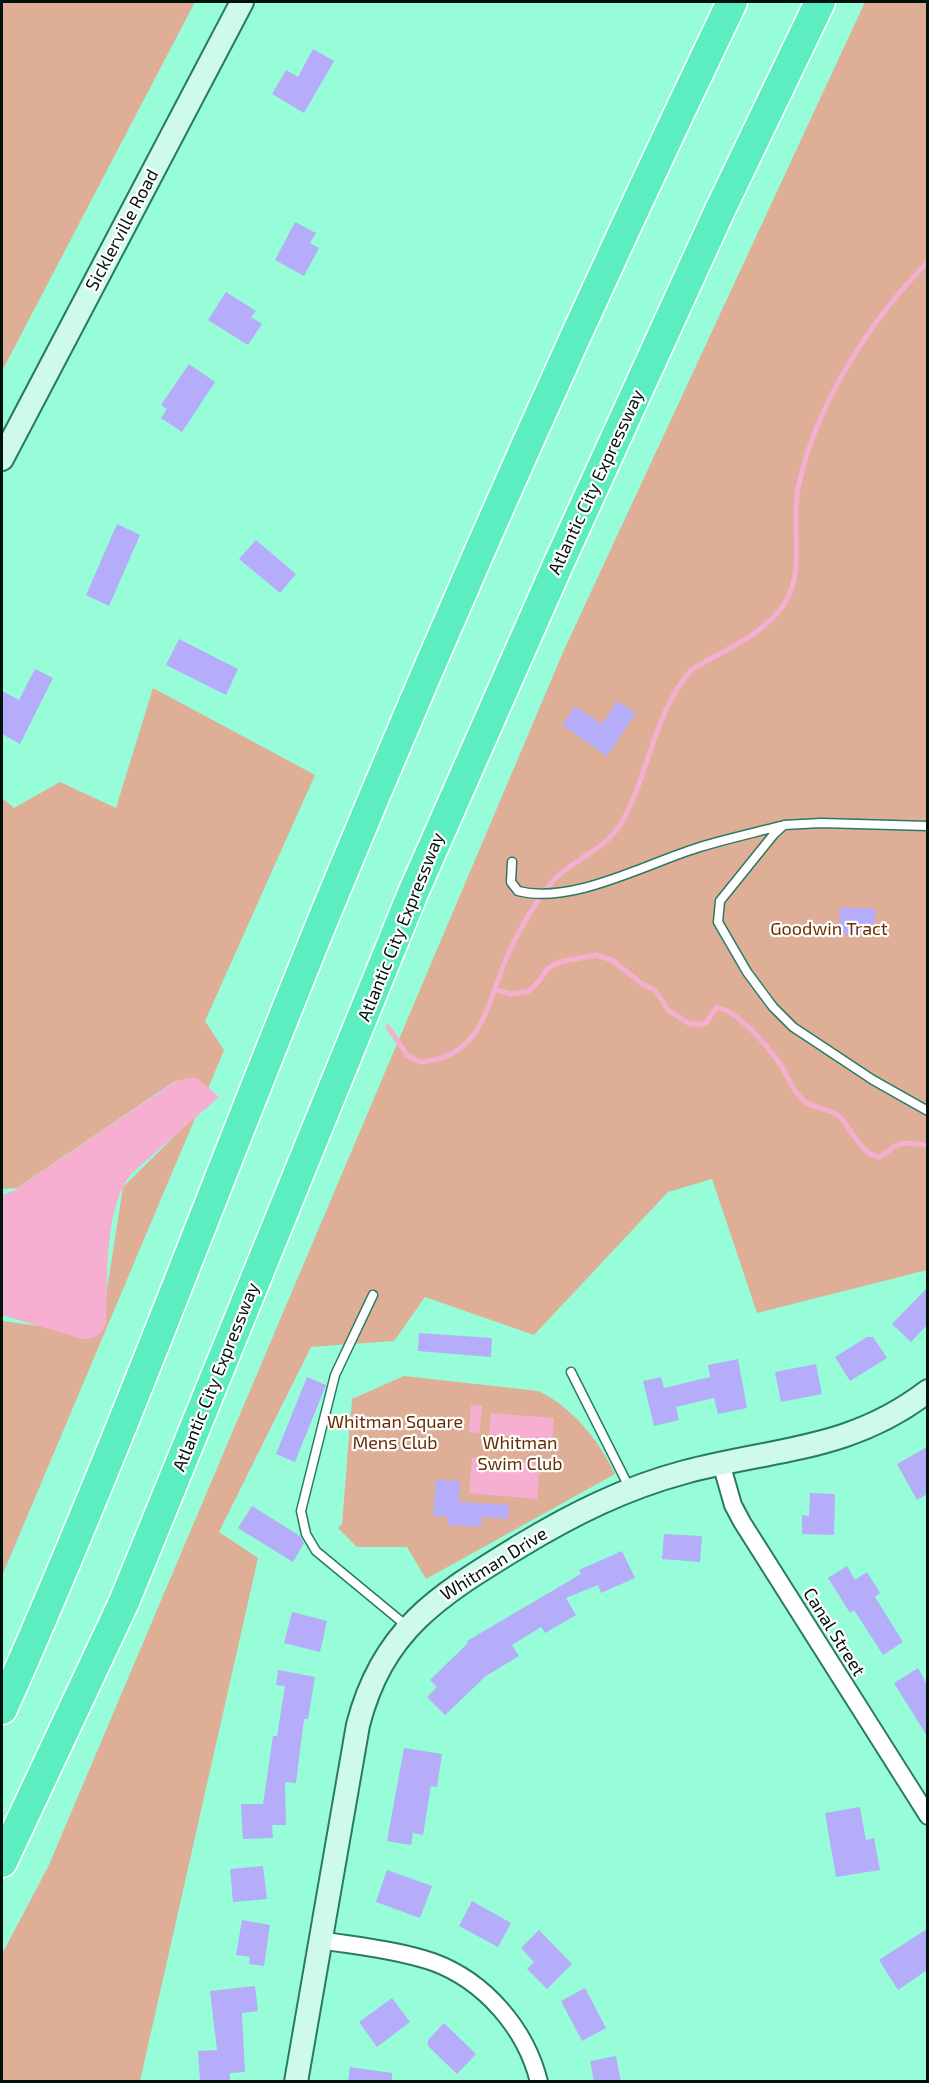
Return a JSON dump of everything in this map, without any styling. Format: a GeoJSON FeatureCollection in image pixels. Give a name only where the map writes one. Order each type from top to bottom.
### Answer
{"type":"FeatureCollection","features":[{"type":"Feature","properties":{"kind":"highway"},"geometry":{"type":"LineString","coordinates":[[2,1709],[68,1561],[319,930],[433,657],[546,399],[732,2]]}},
{"type":"Feature","properties":{"kind":"highway","name":"Atlantic City Expressway"},"geometry":{"type":"LineString","coordinates":[[2,1862],[123,1602],[413,893],[572,534],[719,212],[820,2]]}},
{"type":"Feature","properties":{"kind":"street","name":"Sicklerville Road"},"geometry":{"type":"LineString","coordinates":[[2,459],[242,2]]}},
{"type":"Feature","properties":{"kind":"street","name":"Whitman Drive"},"geometry":{"type":"LineString","coordinates":[[296,2082],[364,1704],[382,1665],[409,1627],[442,1595],[460,1583],[564,1520],[630,1489],[721,1463],[847,1437],[890,1416],[927,1391]]}},
{"type":"Feature","properties":{"kind":"street","name":"Canal Street"},"geometry":{"type":"LineString","coordinates":[[721,1463],[733,1505],[742,1522],[927,1816]]}},
{"type":"Feature","properties":{"kind":"street"},"geometry":{"type":"LineString","coordinates":[[320,1940],[421,1959],[446,1968],[470,1982],[493,2001],[520,2035],[539,2082]]}},
{"type":"Feature","properties":{"kind":"lane"},"geometry":{"type":"LineString","coordinates":[[512,862],[511,882],[518,891],[552,893],[592,885],[699,847],[784,825],[821,823],[927,826]]}},
{"type":"Feature","properties":{"kind":"lane"},"geometry":{"type":"LineString","coordinates":[[784,825],[774,834],[720,901],[718,922],[747,972],[773,1006],[793,1027],[873,1080],[927,1111]]}},
{"type":"Feature","properties":{"kind":"lane"},"geometry":{"type":"LineString","coordinates":[[372,1295],[335,1375],[301,1512],[306,1534],[316,1551],[409,1627]]}},
{"type":"Feature","properties":{"kind":"lane"},"geometry":{"type":"LineString","coordinates":[[571,1372],[630,1489]]}},
{"type":"Feature","properties":{"kind":"green space"},"geometry":{"type":"Polygon","coordinates":[[[2,2],[195,2],[2,371],[2,2]]]}},
{"type":"Feature","properties":{"kind":"green space","name":"Goodwin Tract"},"geometry":{"type":"Polygon","coordinates":[[[865,2],[927,2],[927,1270],[757,1313],[712,1179],[668,1192],[534,1335],[425,1297],[394,1341],[311,1347],[219,1532],[258,1558],[140,2081],[2,2082],[2,1954],[48,1867],[564,650],[865,2]]]}},
{"type":"Feature","properties":{"kind":"green space"},"geometry":{"type":"Polygon","coordinates":[[[153,688],[315,775],[205,1021],[224,1050],[207,1091],[175,1081],[17,1188],[2,1189],[2,798],[14,808],[60,782],[116,808],[153,688]]]}},
{"type":"Feature","properties":{"kind":"green space"},"geometry":{"type":"Polygon","coordinates":[[[196,1115],[2,1576],[2,1321],[100,1334],[123,1187],[196,1115]]]}},
{"type":"Feature","properties":{"kind":"green space"},"geometry":{"type":"Polygon","coordinates":[[[404,1376],[538,1391],[563,1406],[584,1426],[601,1449],[615,1474],[426,1579],[407,1547],[357,1547],[338,1528],[342,1524],[352,1399],[404,1376]]]}},
{"type":"Feature","properties":{"kind":"shaded area"},"geometry":{"type":"Polygon","coordinates":[[[197,1078],[219,1097],[132,1173],[123,1188],[112,1224],[107,1265],[106,1322],[100,1333],[91,1339],[82,1339],[2,1315],[2,1195],[13,1191],[176,1081],[197,1078]]]}},
{"type":"Feature","properties":{"kind":"shaded area"},"geometry":{"type":"Polygon","coordinates":[[[471,1405],[482,1406],[480,1433],[469,1432],[471,1405]]]}},
{"type":"Feature","properties":{"kind":"shaded area"},"geometry":{"type":"Polygon","coordinates":[[[491,1413],[554,1418],[552,1440],[489,1434],[491,1413]]]}},
{"type":"Feature","properties":{"kind":"shaded area"},"geometry":{"type":"Polygon","coordinates":[[[472,1458],[540,1464],[537,1499],[469,1493],[472,1458]]]}},
{"type":"Feature","properties":{"kind":"building"},"geometry":{"type":"Polygon","coordinates":[[[313,49],[334,61],[304,113],[272,94],[286,70],[298,77],[313,49]]]}},
{"type":"Feature","properties":{"kind":"building"},"geometry":{"type":"Polygon","coordinates":[[[295,222],[316,233],[310,243],[319,248],[304,276],[275,260],[295,222]]]}},
{"type":"Feature","properties":{"kind":"building"},"geometry":{"type":"Polygon","coordinates":[[[226,292],[256,311],[251,317],[262,324],[248,345],[208,320],[226,292]]]}},
{"type":"Feature","properties":{"kind":"building"},"geometry":{"type":"Polygon","coordinates":[[[189,364],[215,382],[182,432],[161,418],[167,409],[161,405],[189,364]]]}},
{"type":"Feature","properties":{"kind":"building"},"geometry":{"type":"Polygon","coordinates":[[[117,524],[140,535],[109,606],[86,595],[117,524]]]}},
{"type":"Feature","properties":{"kind":"building"},"geometry":{"type":"Polygon","coordinates":[[[256,540],[296,574],[280,593],[239,559],[256,540]]]}},
{"type":"Feature","properties":{"kind":"building"},"geometry":{"type":"Polygon","coordinates":[[[179,639],[238,669],[226,695],[166,665],[179,639]]]}},
{"type":"Feature","properties":{"kind":"building"},"geometry":{"type":"Polygon","coordinates":[[[35,669],[53,678],[20,744],[2,734],[2,691],[19,700],[35,669]]]}},
{"type":"Feature","properties":{"kind":"building"},"geometry":{"type":"Polygon","coordinates":[[[617,701],[636,713],[607,756],[562,725],[575,706],[602,724],[617,701]]]}},
{"type":"Feature","properties":{"kind":"building"},"geometry":{"type":"Polygon","coordinates":[[[840,907],[876,909],[874,936],[839,934],[840,907]]]}},
{"type":"Feature","properties":{"kind":"building"},"geometry":{"type":"Polygon","coordinates":[[[927,1288],[927,1325],[911,1342],[892,1324],[927,1288]]]}},
{"type":"Feature","properties":{"kind":"building"},"geometry":{"type":"Polygon","coordinates":[[[419,1333],[492,1338],[491,1357],[418,1351],[419,1333]]]}},
{"type":"Feature","properties":{"kind":"building"},"geometry":{"type":"Polygon","coordinates":[[[867,1337],[873,1337],[887,1358],[850,1381],[835,1357],[867,1337]]]}},
{"type":"Feature","properties":{"kind":"building"},"geometry":{"type":"Polygon","coordinates":[[[738,1359],[747,1408],[718,1414],[714,1398],[676,1407],[679,1420],[654,1426],[643,1381],[661,1377],[664,1388],[710,1377],[708,1365],[738,1359]]]}},
{"type":"Feature","properties":{"kind":"building"},"geometry":{"type":"Polygon","coordinates":[[[816,1364],[822,1394],[781,1402],[775,1372],[816,1364]]]}},
{"type":"Feature","properties":{"kind":"building"},"geometry":{"type":"Polygon","coordinates":[[[307,1377],[326,1385],[295,1462],[276,1454],[307,1377]]]}},
{"type":"Feature","properties":{"kind":"building"},"geometry":{"type":"Polygon","coordinates":[[[927,1447],[927,1494],[917,1500],[897,1464],[927,1447]]]}},
{"type":"Feature","properties":{"kind":"building"},"geometry":{"type":"Polygon","coordinates":[[[436,1480],[460,1481],[459,1502],[509,1505],[508,1519],[482,1517],[481,1527],[448,1525],[448,1517],[433,1516],[436,1480]]]}},
{"type":"Feature","properties":{"kind":"building"},"geometry":{"type":"Polygon","coordinates":[[[810,1493],[835,1494],[834,1535],[802,1534],[802,1515],[809,1516],[810,1493]]]}},
{"type":"Feature","properties":{"kind":"building"},"geometry":{"type":"Polygon","coordinates":[[[252,1506],[300,1536],[304,1543],[293,1562],[238,1528],[252,1506]]]}},
{"type":"Feature","properties":{"kind":"building"},"geometry":{"type":"Polygon","coordinates":[[[664,1534],[702,1536],[700,1562],[662,1559],[664,1534]]]}},
{"type":"Feature","properties":{"kind":"building"},"geometry":{"type":"Polygon","coordinates":[[[622,1551],[635,1578],[601,1593],[598,1585],[566,1598],[576,1615],[545,1633],[541,1627],[512,1645],[519,1656],[486,1676],[445,1715],[427,1697],[437,1687],[430,1680],[468,1643],[467,1641],[581,1574],[579,1570],[622,1551]]]}},
{"type":"Feature","properties":{"kind":"building"},"geometry":{"type":"Polygon","coordinates":[[[847,1566],[855,1580],[867,1572],[880,1593],[875,1597],[903,1642],[883,1655],[854,1610],[850,1613],[828,1578],[847,1566]]]}},
{"type":"Feature","properties":{"kind":"building"},"geometry":{"type":"Polygon","coordinates":[[[292,1612],[327,1621],[320,1652],[284,1643],[292,1612]]]}},
{"type":"Feature","properties":{"kind":"building"},"geometry":{"type":"Polygon","coordinates":[[[918,1668],[927,1685],[927,1736],[894,1683],[918,1668]]]}},
{"type":"Feature","properties":{"kind":"building"},"geometry":{"type":"Polygon","coordinates":[[[278,1670],[315,1677],[308,1719],[304,1719],[296,1783],[285,1782],[286,1825],[272,1825],[273,1838],[243,1839],[241,1804],[263,1804],[273,1736],[277,1736],[285,1686],[276,1685],[278,1670]]]}},
{"type":"Feature","properties":{"kind":"building"},"geometry":{"type":"Polygon","coordinates":[[[404,1748],[442,1754],[437,1787],[431,1786],[423,1835],[413,1833],[411,1845],[387,1841],[404,1748]]]}},
{"type":"Feature","properties":{"kind":"building"},"geometry":{"type":"Polygon","coordinates":[[[860,1807],[866,1840],[874,1838],[880,1870],[836,1877],[825,1813],[860,1807]]]}},
{"type":"Feature","properties":{"kind":"building"},"geometry":{"type":"Polygon","coordinates":[[[263,1866],[267,1899],[233,1902],[230,1869],[263,1866]]]}},
{"type":"Feature","properties":{"kind":"building"},"geometry":{"type":"Polygon","coordinates":[[[387,1870],[432,1886],[420,1918],[376,1902],[387,1870]]]}},
{"type":"Feature","properties":{"kind":"building"},"geometry":{"type":"Polygon","coordinates":[[[472,1901],[511,1923],[498,1947],[459,1926],[472,1901]]]}},
{"type":"Feature","properties":{"kind":"building"},"geometry":{"type":"Polygon","coordinates":[[[242,1920],[270,1925],[264,1966],[249,1964],[250,1957],[236,1955],[242,1920]]]}},
{"type":"Feature","properties":{"kind":"building"},"geometry":{"type":"Polygon","coordinates":[[[927,1929],[927,1970],[898,1990],[879,1960],[927,1929]]]}},
{"type":"Feature","properties":{"kind":"building"},"geometry":{"type":"Polygon","coordinates":[[[539,1930],[572,1964],[547,1989],[527,1969],[534,1962],[521,1948],[539,1930]]]}},
{"type":"Feature","properties":{"kind":"building"},"geometry":{"type":"Polygon","coordinates":[[[255,1986],[258,2011],[242,2013],[245,2072],[230,2073],[230,2082],[200,2082],[198,2051],[217,2050],[210,1991],[255,1986]]]}},
{"type":"Feature","properties":{"kind":"building"},"geometry":{"type":"Polygon","coordinates":[[[585,1988],[606,2028],[582,2041],[561,2001],[585,1988]]]}},
{"type":"Feature","properties":{"kind":"building"},"geometry":{"type":"Polygon","coordinates":[[[392,1998],[410,2022],[377,2047],[359,2022],[392,1998]]]}},
{"type":"Feature","properties":{"kind":"building"},"geometry":{"type":"Polygon","coordinates":[[[444,2023],[476,2054],[457,2074],[428,2046],[428,2040],[444,2023]]]}},
{"type":"Feature","properties":{"kind":"building"},"geometry":{"type":"Polygon","coordinates":[[[616,2056],[621,2082],[594,2082],[590,2061],[616,2056]]]}},
{"type":"Feature","properties":{"kind":"building"},"geometry":{"type":"Polygon","coordinates":[[[350,2067],[392,2073],[392,2082],[348,2082],[350,2067]]]}},
{"type":"Feature","properties":{"kind":"waterway"},"geometry":{"type":"LineString","coordinates":[[388,1027],[407,1055],[420,1062],[441,1058],[457,1051],[469,1040],[487,1011],[515,940],[540,898],[561,873],[599,847],[622,822],[639,784],[668,705],[691,670],[755,633],[767,624],[786,601],[795,575],[798,489],[817,427],[847,366],[885,310],[928,262]]}},
{"type":"Feature","properties":{"kind":"waterway"},"geometry":{"type":"LineString","coordinates":[[496,990],[512,994],[529,991],[547,969],[559,962],[596,955],[612,960],[641,983],[656,991],[668,1010],[688,1023],[698,1025],[706,1023],[716,1008],[733,1014],[768,1049],[802,1099],[806,1103],[839,1116],[867,1152],[880,1157],[895,1146],[905,1143],[928,1145]]}},
{"type":"Feature","properties":{"kind":"park label","name":"Whitman Square Mens Club"},"geometry":{"type":"Point","coordinates":[395,1432]}},
{"type":"Feature","properties":{"kind":"park label","name":"Whitman Swim Club"},"geometry":{"type":"Point","coordinates":[520,1453]}}]}
